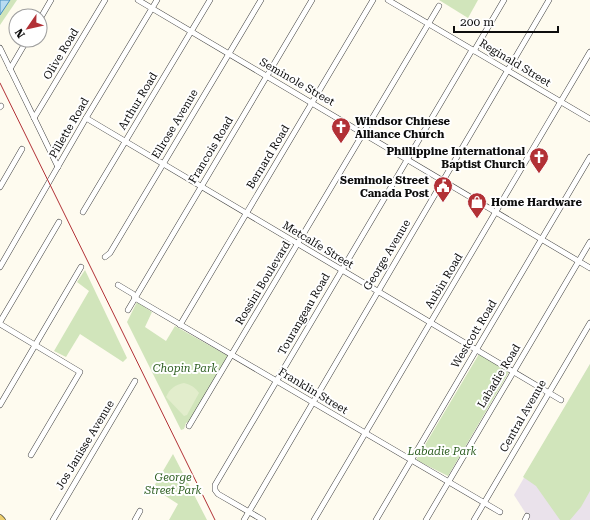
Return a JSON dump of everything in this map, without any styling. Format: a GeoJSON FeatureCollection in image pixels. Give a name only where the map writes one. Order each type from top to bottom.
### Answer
{"type":"FeatureCollection","features":[{"type":"Feature","properties":{"kind":"street","name":"Olive Road"},"geometry":{"type":"LineString","coordinates":[[34,118],[105,0]]}},
{"type":"Feature","properties":{"kind":"street","name":"Seminole Street"},"geometry":{"type":"LineString","coordinates":[[138,0],[590,268]]}},
{"type":"Feature","properties":{"kind":"street","name":"Pillette Road"},"geometry":{"type":"LineString","coordinates":[[0,267],[86,118],[157,0]]}},
{"type":"Feature","properties":{"kind":"street","name":"Arthur Road"},"geometry":{"type":"LineString","coordinates":[[84,212],[210,0]]}},
{"type":"Feature","properties":{"kind":"street","name":"Ellrose Avenue"},"geometry":{"type":"LineString","coordinates":[[106,257],[110,253],[261,0]]}},
{"type":"Feature","properties":{"kind":"street","name":"Francois Road"},"geometry":{"type":"LineString","coordinates":[[128,310],[312,0]]}},
{"type":"Feature","properties":{"kind":"street","name":"Bernard Road"},"geometry":{"type":"LineString","coordinates":[[180,325],[373,0]]}},
{"type":"Feature","properties":{"kind":"street","name":"Reginald Street"},"geometry":{"type":"LineString","coordinates":[[388,0],[590,119]]}},
{"type":"Feature","properties":{"kind":"street","name":"Tourangeau Road"},"geometry":{"type":"LineString","coordinates":[[249,511],[218,494],[215,490],[215,485],[407,159],[504,0]]}},
{"type":"Feature","properties":{"kind":"street","name":"George Avenue"},"geometry":{"type":"LineString","coordinates":[[244,520],[377,291],[550,0]]}},
{"type":"Feature","properties":{"kind":"street","name":"Rossini Boulevard"},"geometry":{"type":"LineString","coordinates":[[189,426],[439,6]]}},
{"type":"Feature","properties":{"kind":"street"},"geometry":{"type":"LineString","coordinates":[[0,48],[58,167]]}},
{"type":"Feature","properties":{"kind":"street"},"geometry":{"type":"LineString","coordinates":[[10,69],[22,48]]}},
{"type":"Feature","properties":{"kind":"street","name":"Aubin Road"},"geometry":{"type":"LineString","coordinates":[[314,520],[590,52]]}},
{"type":"Feature","properties":{"kind":"street","name":"Metcalfe Street"},"geometry":{"type":"LineString","coordinates":[[86,118],[561,400]]}},
{"type":"Feature","properties":{"kind":"street"},"geometry":{"type":"LineString","coordinates":[[0,186],[22,149]]}},
{"type":"Feature","properties":{"kind":"street","name":"Westcott Road"},"geometry":{"type":"LineString","coordinates":[[376,520],[590,157]]}},
{"type":"Feature","properties":{"kind":"street"},"geometry":{"type":"LineString","coordinates":[[31,455],[80,372],[0,323],[59,222]]}},
{"type":"Feature","properties":{"kind":"street","name":"Labadie Road"},"geometry":{"type":"LineString","coordinates":[[426,520],[590,242]]}},
{"type":"Feature","properties":{"kind":"street"},"geometry":{"type":"LineString","coordinates":[[0,405],[81,267]]}},
{"type":"Feature","properties":{"kind":"street","name":"Franklin Street"},"geometry":{"type":"LineString","coordinates":[[118,285],[133,294],[135,298],[180,325],[500,512]]}},
{"type":"Feature","properties":{"kind":"street","name":"Central Avenue"},"geometry":{"type":"LineString","coordinates":[[474,520],[590,323]]}},
{"type":"Feature","properties":{"kind":"street","name":"Jos Janisse Avenue"},"geometry":{"type":"LineString","coordinates":[[53,520],[135,381]]}},
{"type":"Feature","properties":{"kind":"street"},"geometry":{"type":"LineString","coordinates":[[135,520],[140,510]]}},
{"type":"Feature","properties":{"kind":"street"},"geometry":{"type":"LineString","coordinates":[[249,511],[263,520]]}},
{"type":"Feature","properties":{"kind":"shaded area"},"geometry":{"type":"Polygon","coordinates":[[[590,364],[590,520],[530,520],[514,495],[590,364]]]}},
{"type":"Feature","properties":{"kind":"green space"},"geometry":{"type":"Polygon","coordinates":[[[0,0],[17,0],[12,8],[8,8],[8,13],[0,25],[0,0]]]}},
{"type":"Feature","properties":{"kind":"green space"},"geometry":{"type":"Polygon","coordinates":[[[439,0],[478,0],[468,18],[439,0]]]}},
{"type":"Feature","properties":{"kind":"green space"},"geometry":{"type":"Polygon","coordinates":[[[85,270],[127,358],[123,362],[80,334],[66,357],[54,351],[89,291],[77,282],[85,270]]]}},
{"type":"Feature","properties":{"kind":"green space","name":"Chopin Park"},"geometry":{"type":"Polygon","coordinates":[[[137,302],[152,312],[145,327],[166,341],[175,326],[228,356],[190,421],[186,423],[184,429],[181,430],[127,322],[137,302]]]}},
{"type":"Feature","properties":{"kind":"green space","name":"Labadie Park"},"geometry":{"type":"Polygon","coordinates":[[[479,354],[509,372],[448,476],[416,460],[479,354]]]}},
{"type":"Feature","properties":{"kind":"green space"},"geometry":{"type":"Polygon","coordinates":[[[590,364],[590,491],[581,507],[570,520],[560,520],[536,486],[523,477],[590,364]]]}},
{"type":"Feature","properties":{"kind":"green space"},"geometry":{"type":"Polygon","coordinates":[[[184,383],[193,386],[199,393],[187,415],[184,416],[166,397],[173,387],[184,383]]]}},
{"type":"Feature","properties":{"kind":"green space","name":"George Street Park"},"geometry":{"type":"Polygon","coordinates":[[[173,454],[207,520],[169,520],[178,504],[153,488],[173,454]]]}},
{"type":"Feature","properties":{"kind":"water"},"geometry":{"type":"Polygon","coordinates":[[[0,0],[10,0],[0,15],[0,0]]]}},
{"type":"Feature","properties":{"kind":"railway"},"geometry":{"type":"LineString","coordinates":[[0,83],[215,520]]}},
{"type":"Feature","properties":{"kind":"place","name":"Windsor Chinese Alliance Church"},"geometry":{"type":"Point","coordinates":[341,144]}},
{"type":"Feature","properties":{"kind":"place","name":"Phillippine International Baptist Church"},"geometry":{"type":"Point","coordinates":[539,174]}},
{"type":"Feature","properties":{"kind":"place","name":"Seminole Street Canada Post"},"geometry":{"type":"Point","coordinates":[443,203]}},
{"type":"Feature","properties":{"kind":"place","name":"Home Hardware"},"geometry":{"type":"Point","coordinates":[477,219]}}]}
